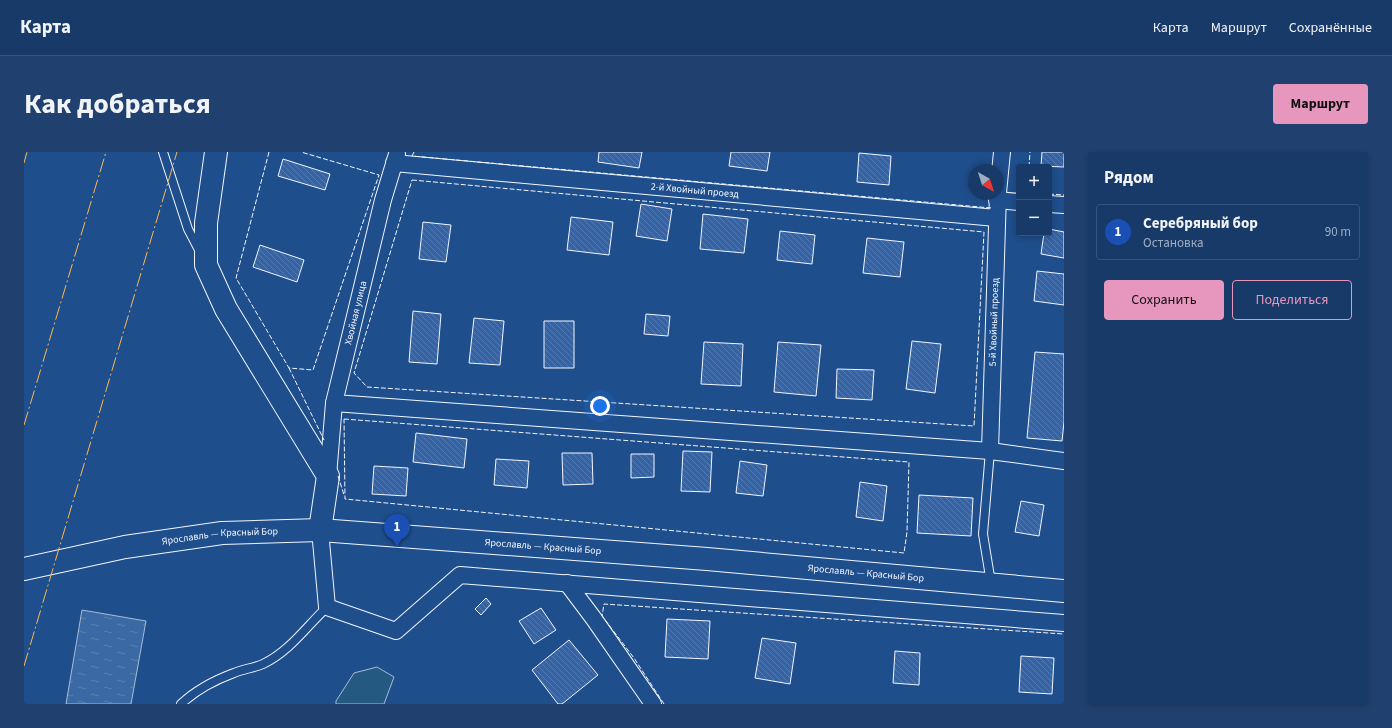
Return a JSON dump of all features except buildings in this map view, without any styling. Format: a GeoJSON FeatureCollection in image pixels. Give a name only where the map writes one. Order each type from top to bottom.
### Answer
{"type":"FeatureCollection","features":[{"type":"Feature","properties":{"kind":"street"},"geometry":{"type":"LineString","coordinates":[[216,152],[206,223],[206,265],[226,309],[328,476],[320,530],[327,607],[396,631],[460,575],[1064,623]]}},
{"type":"Feature","properties":{"kind":"street","name":"5-й Хвойный проезд"},"geometry":{"type":"LineString","coordinates":[[1001,164],[1002,152]]}},
{"type":"Feature","properties":{"kind":"street","name":"2-й Хвойный проезд"},"geometry":{"type":"LineString","coordinates":[[396,157],[996,218]]}},
{"type":"Feature","properties":{"kind":"street","name":"Хвойная улица"},"geometry":{"type":"LineString","coordinates":[[328,476],[334,404],[383,200],[396,157]]}},
{"type":"Feature","properties":{"kind":"street"},"geometry":{"type":"LineString","coordinates":[[1004,198],[1016,201]]}},
{"type":"Feature","properties":{"kind":"street","name":"5-й Хвойный проезд"},"geometry":{"type":"LineString","coordinates":[[990,451],[998,200]]}},
{"type":"Feature","properties":{"kind":"street"},"geometry":{"type":"LineString","coordinates":[[1052,204],[1064,205]]}},
{"type":"Feature","properties":{"kind":"street"},"geometry":{"type":"LineString","coordinates":[[334,404],[990,451],[1064,461]]}},
{"type":"Feature","properties":{"kind":"street","name":"Ярославль — Красный Бор"},"geometry":{"type":"LineString","coordinates":[[24,569],[125,548],[222,533],[320,530],[706,559],[1064,591]]}},
{"type":"Feature","properties":{"kind":"street"},"geometry":{"type":"LineString","coordinates":[[567,583],[594,618],[653,704]]}},
{"type":"Feature","properties":{"kind":"lane"},"geometry":{"type":"LineString","coordinates":[[163,152],[188,229],[206,265]]}},
{"type":"Feature","properties":{"kind":"lane"},"geometry":{"type":"LineString","coordinates":[[990,451],[983,534],[991,584]]}},
{"type":"Feature","properties":{"kind":"lane"},"geometry":{"type":"LineString","coordinates":[[181,704],[189,696],[214,681],[263,664],[287,648],[327,607]]}},
{"type":"Feature","properties":{"kind":"shaded area"},"geometry":{"type":"Polygon","coordinates":[[[377,667],[394,677],[384,704],[336,704],[336,701],[354,673],[377,667]]]}},
{"type":"Feature","properties":{"kind":"water"},"geometry":{"type":"Polygon","coordinates":[[[82,610],[146,621],[131,704],[66,704],[82,610]]]}},
{"type":"Feature","properties":{"kind":"fence"},"geometry":{"type":"LineString","coordinates":[[269,152],[236,278],[289,368],[313,370],[379,175],[301,152]]}},
{"type":"Feature","properties":{"kind":"fence"},"geometry":{"type":"LineString","coordinates":[[414,152],[412,156],[991,207]]}},
{"type":"Feature","properties":{"kind":"fence"},"geometry":{"type":"LineString","coordinates":[[1029,164],[1030,152]]}},
{"type":"Feature","properties":{"kind":"fence"},"geometry":{"type":"LineString","coordinates":[[412,180],[984,232],[974,426],[367,387],[354,373],[412,180]]}},
{"type":"Feature","properties":{"kind":"fence"},"geometry":{"type":"LineString","coordinates":[[1052,194],[1064,195]]}},
{"type":"Feature","properties":{"kind":"fence"},"geometry":{"type":"LineString","coordinates":[[289,368],[324,440]]}},
{"type":"Feature","properties":{"kind":"fence"},"geometry":{"type":"LineString","coordinates":[[344,419],[909,462],[907,532],[904,553],[345,499],[344,419]]}},
{"type":"Feature","properties":{"kind":"fence"},"geometry":{"type":"LineString","coordinates":[[338,476],[344,495]]}},
{"type":"Feature","properties":{"kind":"fence"},"geometry":{"type":"LineString","coordinates":[[664,704],[634,658],[602,616],[604,604],[1064,634]]}},
{"type":"Feature","properties":{"kind":"power"},"geometry":{"type":"LineString","coordinates":[[24,163],[27,152]]}},
{"type":"Feature","properties":{"kind":"power"},"geometry":{"type":"LineString","coordinates":[[24,425],[106,152]]}},
{"type":"Feature","properties":{"kind":"power"},"geometry":{"type":"LineString","coordinates":[[24,666],[177,152]]}},
{"type":"Feature","properties":{"kind":"place","name":"Серебряный бор"},"geometry":{"type":"Point","coordinates":[397,547]}}]}
